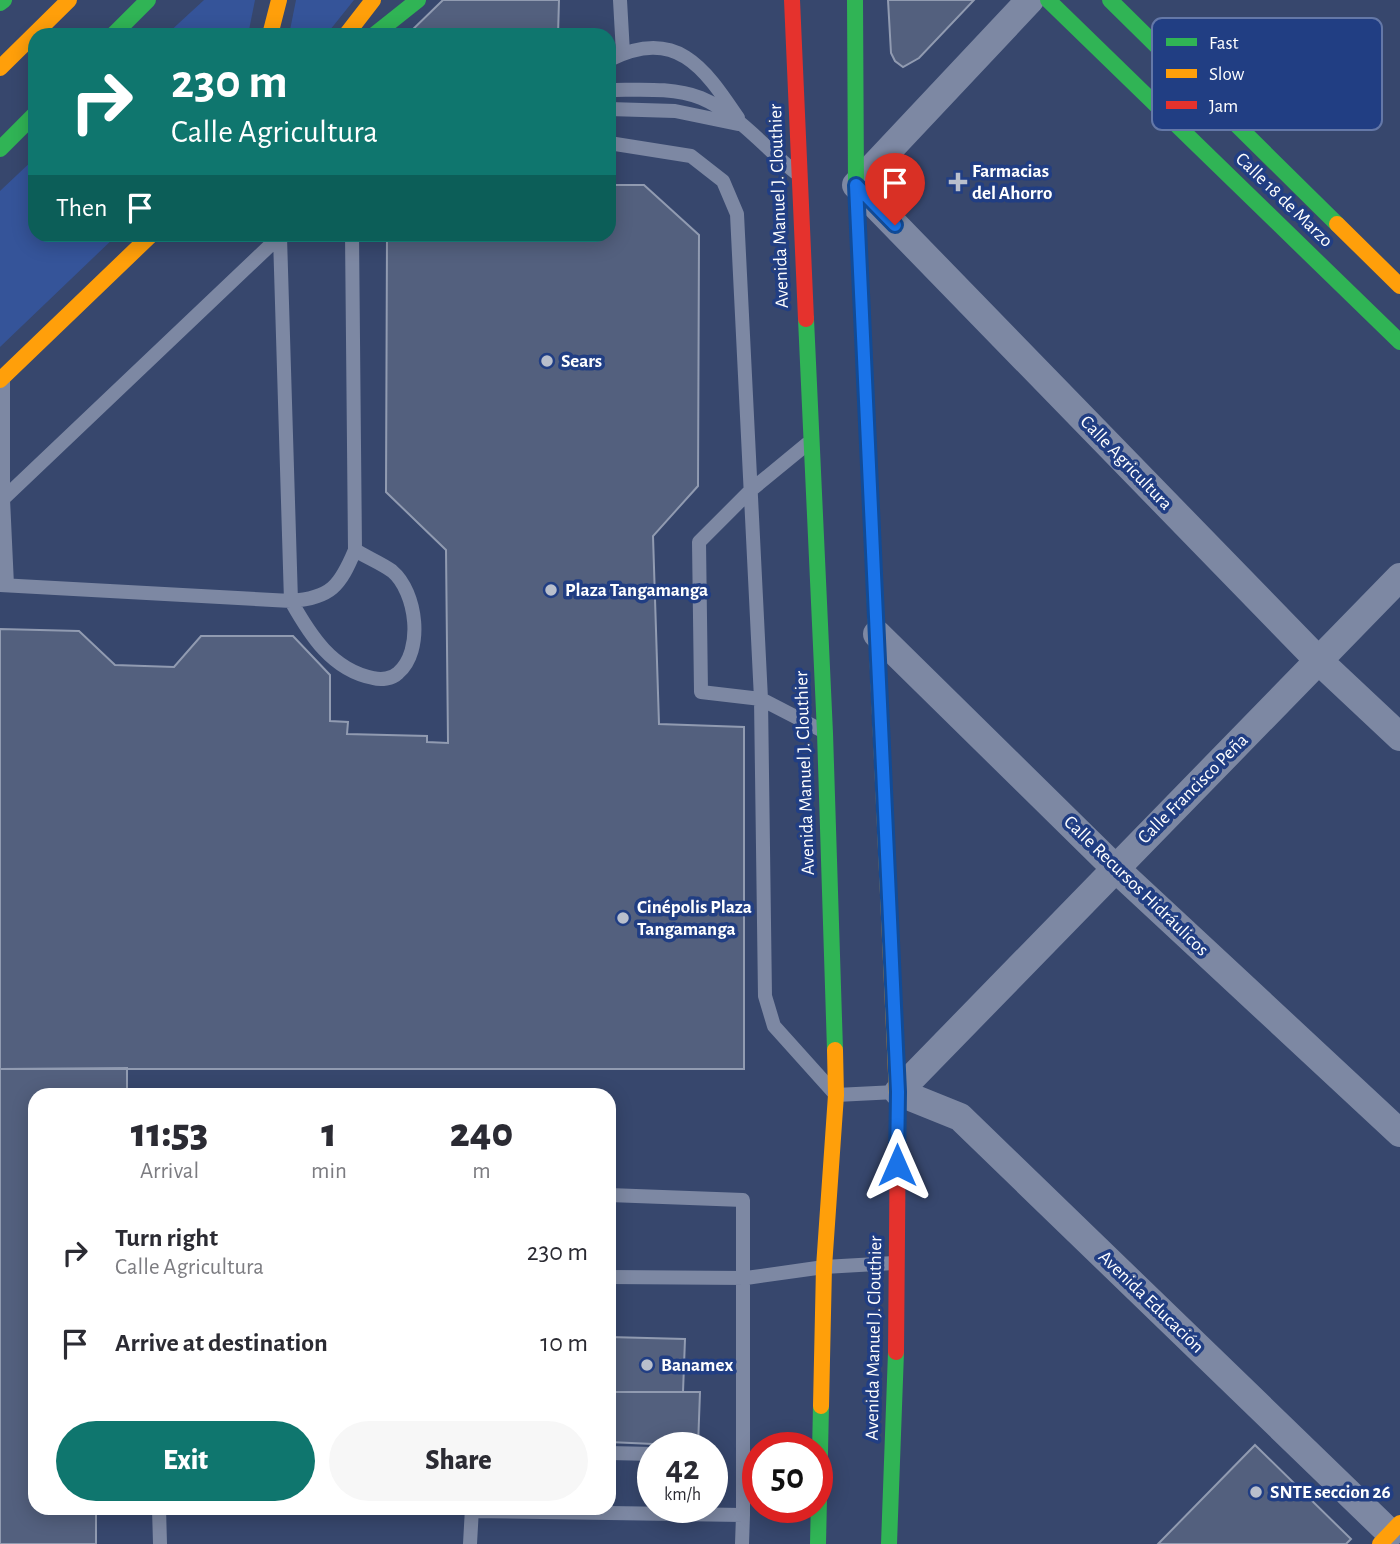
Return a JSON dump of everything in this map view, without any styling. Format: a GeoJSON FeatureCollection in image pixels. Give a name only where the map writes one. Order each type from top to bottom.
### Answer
{"type":"FeatureCollection","features":[{"type":"Feature","properties":{"kind":"main road"},"geometry":{"type":"LineString","coordinates":[[41,28],[69,0]]}},
{"type":"Feature","properties":{"kind":"main road"},"geometry":{"type":"LineString","coordinates":[[120,28],[148,0]]}},
{"type":"Feature","properties":{"kind":"main road"},"geometry":{"type":"LineString","coordinates":[[272,28],[279,0]]}},
{"type":"Feature","properties":{"kind":"main road"},"geometry":{"type":"LineString","coordinates":[[351,28],[373,0]]}},
{"type":"Feature","properties":{"kind":"main road"},"geometry":{"type":"LineString","coordinates":[[383,28],[418,0]]}},
{"type":"Feature","properties":{"kind":"main road","name":"Avenida Manuel J. Clouthier"},"geometry":{"type":"LineString","coordinates":[[792,0],[825,733],[836,1095],[824,1267],[818,1544]]}},
{"type":"Feature","properties":{"kind":"main road","name":"Avenida Manuel J. Clouthier"},"geometry":{"type":"LineString","coordinates":[[855,0],[850,184],[877,634],[898,1092],[895,1433],[889,1544]]}},
{"type":"Feature","properties":{"kind":"main road","name":"Calle 18 de Marzo"},"geometry":{"type":"LineString","coordinates":[[1048,0],[1152,101]]}},
{"type":"Feature","properties":{"kind":"main road","name":"Calle 18 de Marzo"},"geometry":{"type":"LineString","coordinates":[[1110,0],[1152,41]]}},
{"type":"Feature","properties":{"kind":"main road"},"geometry":{"type":"LineString","coordinates":[[0,68],[28,40]]}},
{"type":"Feature","properties":{"kind":"main road"},"geometry":{"type":"LineString","coordinates":[[0,149],[28,121]]}},
{"type":"Feature","properties":{"kind":"main road","name":"Calle 18 de Marzo"},"geometry":{"type":"LineString","coordinates":[[1182,130],[1400,342]]}},
{"type":"Feature","properties":{"kind":"main road","name":"Calle 18 de Marzo"},"geometry":{"type":"LineString","coordinates":[[1242,130],[1400,286]]}},
{"type":"Feature","properties":{"kind":"main road"},"geometry":{"type":"LineString","coordinates":[[799,175],[822,179]]}},
{"type":"Feature","properties":{"kind":"main road"},"geometry":{"type":"LineString","coordinates":[[2,379],[144,242]]}},
{"type":"Feature","properties":{"kind":"street"},"geometry":{"type":"LineString","coordinates":[[850,184],[1030,0]]}},
{"type":"Feature","properties":{"kind":"street","name":"Calle Agricultura"},"geometry":{"type":"LineString","coordinates":[[850,184],[1319,661],[1400,737]]}},
{"type":"Feature","properties":{"kind":"street","name":"Calle Francisco Peña"},"geometry":{"type":"LineString","coordinates":[[898,1092],[1400,577]]}},
{"type":"Feature","properties":{"kind":"street","name":"Calle Recursos Hidráulicos"},"geometry":{"type":"LineString","coordinates":[[877,634],[1115,868],[1400,1133]]}},
{"type":"Feature","properties":{"kind":"street","name":"Avenida Educación"},"geometry":{"type":"LineString","coordinates":[[898,1092],[960,1117],[1390,1534]]}},
{"type":"Feature","properties":{"kind":"lane"},"geometry":{"type":"LineString","coordinates":[[620,0],[624,53]]}},
{"type":"Feature","properties":{"kind":"lane"},"geometry":{"type":"LineString","coordinates":[[616,57],[649,47],[683,53],[715,82],[743,125]]}},
{"type":"Feature","properties":{"kind":"lane"},"geometry":{"type":"LineString","coordinates":[[616,90],[675,92],[701,98],[743,125],[799,175]]}},
{"type":"Feature","properties":{"kind":"lane"},"geometry":{"type":"LineString","coordinates":[[616,109],[675,111],[743,125]]}},
{"type":"Feature","properties":{"kind":"lane"},"geometry":{"type":"LineString","coordinates":[[616,144],[691,156],[723,181],[737,214],[761,699],[765,996],[774,1026],[836,1095],[898,1092]]}},
{"type":"Feature","properties":{"kind":"lane"},"geometry":{"type":"LineString","coordinates":[[1,500],[275,242]]}},
{"type":"Feature","properties":{"kind":"lane"},"geometry":{"type":"LineString","coordinates":[[281,242],[291,601],[306,629],[337,663],[359,675],[380,679],[396,676],[407,663],[413,643],[413,614],[407,591],[393,572],[355,550]]}},
{"type":"Feature","properties":{"kind":"lane"},"geometry":{"type":"LineString","coordinates":[[2,379],[3,585],[291,601],[315,599],[331,591],[344,575],[355,550],[352,242]]}},
{"type":"Feature","properties":{"kind":"lane"},"geometry":{"type":"LineString","coordinates":[[811,441],[751,490],[699,541],[701,692],[761,699],[825,733]]}},
{"type":"Feature","properties":{"kind":"lane"},"geometry":{"type":"LineString","coordinates":[[616,1195],[743,1200],[746,1278],[744,1432]]}},
{"type":"Feature","properties":{"kind":"lane"},"geometry":{"type":"LineString","coordinates":[[616,1277],[746,1278],[824,1267],[896,1262]]}},
{"type":"Feature","properties":{"kind":"lane"},"geometry":{"type":"LineString","coordinates":[[616,1452],[637,1453]]}},
{"type":"Feature","properties":{"kind":"lane"},"geometry":{"type":"LineString","coordinates":[[616,1510],[637,1510]]}},
{"type":"Feature","properties":{"kind":"lane"},"geometry":{"type":"LineString","coordinates":[[159,1515],[160,1544]]}},
{"type":"Feature","properties":{"kind":"lane"},"geometry":{"type":"LineString","coordinates":[[470,1544],[472,1515]]}},
{"type":"Feature","properties":{"kind":"lane"},"geometry":{"type":"LineString","coordinates":[[742,1544],[743,1523]]}},
{"type":"Feature","properties":{"kind":"shaded area"},"geometry":{"type":"Polygon","coordinates":[[[204,0],[255,0],[249,28],[174,28],[204,0]]]}},
{"type":"Feature","properties":{"kind":"shaded area"},"geometry":{"type":"Polygon","coordinates":[[[296,0],[354,0],[332,28],[290,28],[296,0]]]}},
{"type":"Feature","properties":{"kind":"shaded area"},"geometry":{"type":"Polygon","coordinates":[[[28,165],[28,242],[110,242],[0,347],[0,191],[28,165]]]}},
{"type":"Feature","properties":{"kind":"building"},"geometry":{"type":"Polygon","coordinates":[[[443,0],[559,0],[558,28],[414,28],[443,0]]]}},
{"type":"Feature","properties":{"kind":"building"},"geometry":{"type":"Polygon","coordinates":[[[888,0],[974,0],[919,58],[903,67],[895,61],[891,53],[888,0]]]}},
{"type":"Feature","properties":{"kind":"building","name":"Plaza Tangamanga"},"geometry":{"type":"Polygon","coordinates":[[[616,185],[644,185],[699,235],[698,486],[653,536],[659,724],[744,727],[744,1069],[0,1069],[0,629],[79,631],[115,665],[174,667],[201,636],[293,636],[330,675],[330,721],[348,722],[347,734],[427,736],[427,742],[448,743],[446,550],[386,492],[387,242],[616,242],[616,185]]]}},
{"type":"Feature","properties":{"kind":"building"},"geometry":{"type":"Polygon","coordinates":[[[127,1068],[127,1088],[28,1088],[28,1515],[96,1515],[96,1544],[0,1544],[0,1069],[127,1068]]]}},
{"type":"Feature","properties":{"kind":"building","name":"Banamex"},"geometry":{"type":"Polygon","coordinates":[[[616,1337],[685,1339],[683,1392],[616,1392],[616,1337]]]}},
{"type":"Feature","properties":{"kind":"building"},"geometry":{"type":"Polygon","coordinates":[[[616,1392],[700,1392],[699,1432],[637,1432],[637,1443],[616,1442],[616,1392]]]}},
{"type":"Feature","properties":{"kind":"building","name":"SNTE seccion 26"},"geometry":{"type":"Polygon","coordinates":[[[1255,1445],[1351,1539],[1346,1544],[1158,1544],[1255,1445]]]}},
{"type":"Feature","properties":{"kind":"traffic: fast"},"geometry":{"type":"LineString","coordinates":[[0,3],[4,0]]}},
{"type":"Feature","properties":{"kind":"traffic: fast"},"geometry":{"type":"LineString","coordinates":[[120,28],[148,0]]}},
{"type":"Feature","properties":{"kind":"traffic: fast"},"geometry":{"type":"LineString","coordinates":[[383,28],[418,0]]}},
{"type":"Feature","properties":{"kind":"traffic: fast"},"geometry":{"type":"LineString","coordinates":[[855,0],[856,185],[875,604]]}},
{"type":"Feature","properties":{"kind":"traffic: fast"},"geometry":{"type":"LineString","coordinates":[[1048,0],[1152,101]]}},
{"type":"Feature","properties":{"kind":"traffic: fast"},"geometry":{"type":"LineString","coordinates":[[1110,0],[1152,41]]}},
{"type":"Feature","properties":{"kind":"traffic: fast"},"geometry":{"type":"LineString","coordinates":[[0,149],[28,121]]}},
{"type":"Feature","properties":{"kind":"traffic: fast"},"geometry":{"type":"LineString","coordinates":[[1182,130],[1400,342]]}},
{"type":"Feature","properties":{"kind":"traffic: fast"},"geometry":{"type":"LineString","coordinates":[[1242,130],[1337,224]]}},
{"type":"Feature","properties":{"kind":"traffic: fast"},"geometry":{"type":"LineString","coordinates":[[806,319],[825,733],[835,1050]]}},
{"type":"Feature","properties":{"kind":"traffic: fast"},"geometry":{"type":"LineString","coordinates":[[889,1544],[896,1352]]}},
{"type":"Feature","properties":{"kind":"traffic: fast"},"geometry":{"type":"LineString","coordinates":[[818,1544],[821,1406]]}},
{"type":"Feature","properties":{"kind":"traffic: slow"},"geometry":{"type":"LineString","coordinates":[[41,28],[69,0]]}},
{"type":"Feature","properties":{"kind":"traffic: slow"},"geometry":{"type":"LineString","coordinates":[[272,28],[279,0]]}},
{"type":"Feature","properties":{"kind":"traffic: slow"},"geometry":{"type":"LineString","coordinates":[[351,28],[373,0]]}},
{"type":"Feature","properties":{"kind":"traffic: slow"},"geometry":{"type":"LineString","coordinates":[[0,68],[28,40]]}},
{"type":"Feature","properties":{"kind":"traffic: slow"},"geometry":{"type":"LineString","coordinates":[[1337,224],[1400,286]]}},
{"type":"Feature","properties":{"kind":"traffic: slow"},"geometry":{"type":"LineString","coordinates":[[0,380],[144,242]]}},
{"type":"Feature","properties":{"kind":"traffic: slow"},"geometry":{"type":"LineString","coordinates":[[875,604],[898,1118]]}},
{"type":"Feature","properties":{"kind":"traffic: slow"},"geometry":{"type":"LineString","coordinates":[[821,1406],[824,1267],[836,1095],[835,1050]]}},
{"type":"Feature","properties":{"kind":"traffic: slow"},"geometry":{"type":"LineString","coordinates":[[1380,1544],[1400,1523]]}},
{"type":"Feature","properties":{"kind":"traffic: jam"},"geometry":{"type":"LineString","coordinates":[[792,0],[806,319]]}},
{"type":"Feature","properties":{"kind":"traffic: jam"},"geometry":{"type":"LineString","coordinates":[[896,1352],[898,1118]]}},
{"type":"Feature","properties":{"kind":"place","name":"Farmacias del Ahorro"},"geometry":{"type":"Point","coordinates":[958,182]}},
{"type":"Feature","properties":{"kind":"place","name":"Sears"},"geometry":{"type":"Point","coordinates":[547,361]}},
{"type":"Feature","properties":{"kind":"place","name":"Plaza Tangamanga"},"geometry":{"type":"Point","coordinates":[551,590]}},
{"type":"Feature","properties":{"kind":"place","name":"Cinépolis Plaza Tangamanga"},"geometry":{"type":"Point","coordinates":[623,918]}},
{"type":"Feature","properties":{"kind":"place","name":"Banamex"},"geometry":{"type":"Point","coordinates":[647,1365]}},
{"type":"Feature","properties":{"kind":"place","name":"SNTE seccion 26"},"geometry":{"type":"Point","coordinates":[1256,1492]}},
{"type":"Feature","properties":{"kind":"route"},"geometry":{"type":"LineString","coordinates":[[895,225],[856,185],[898,1092],[897,1165]]}}]}
